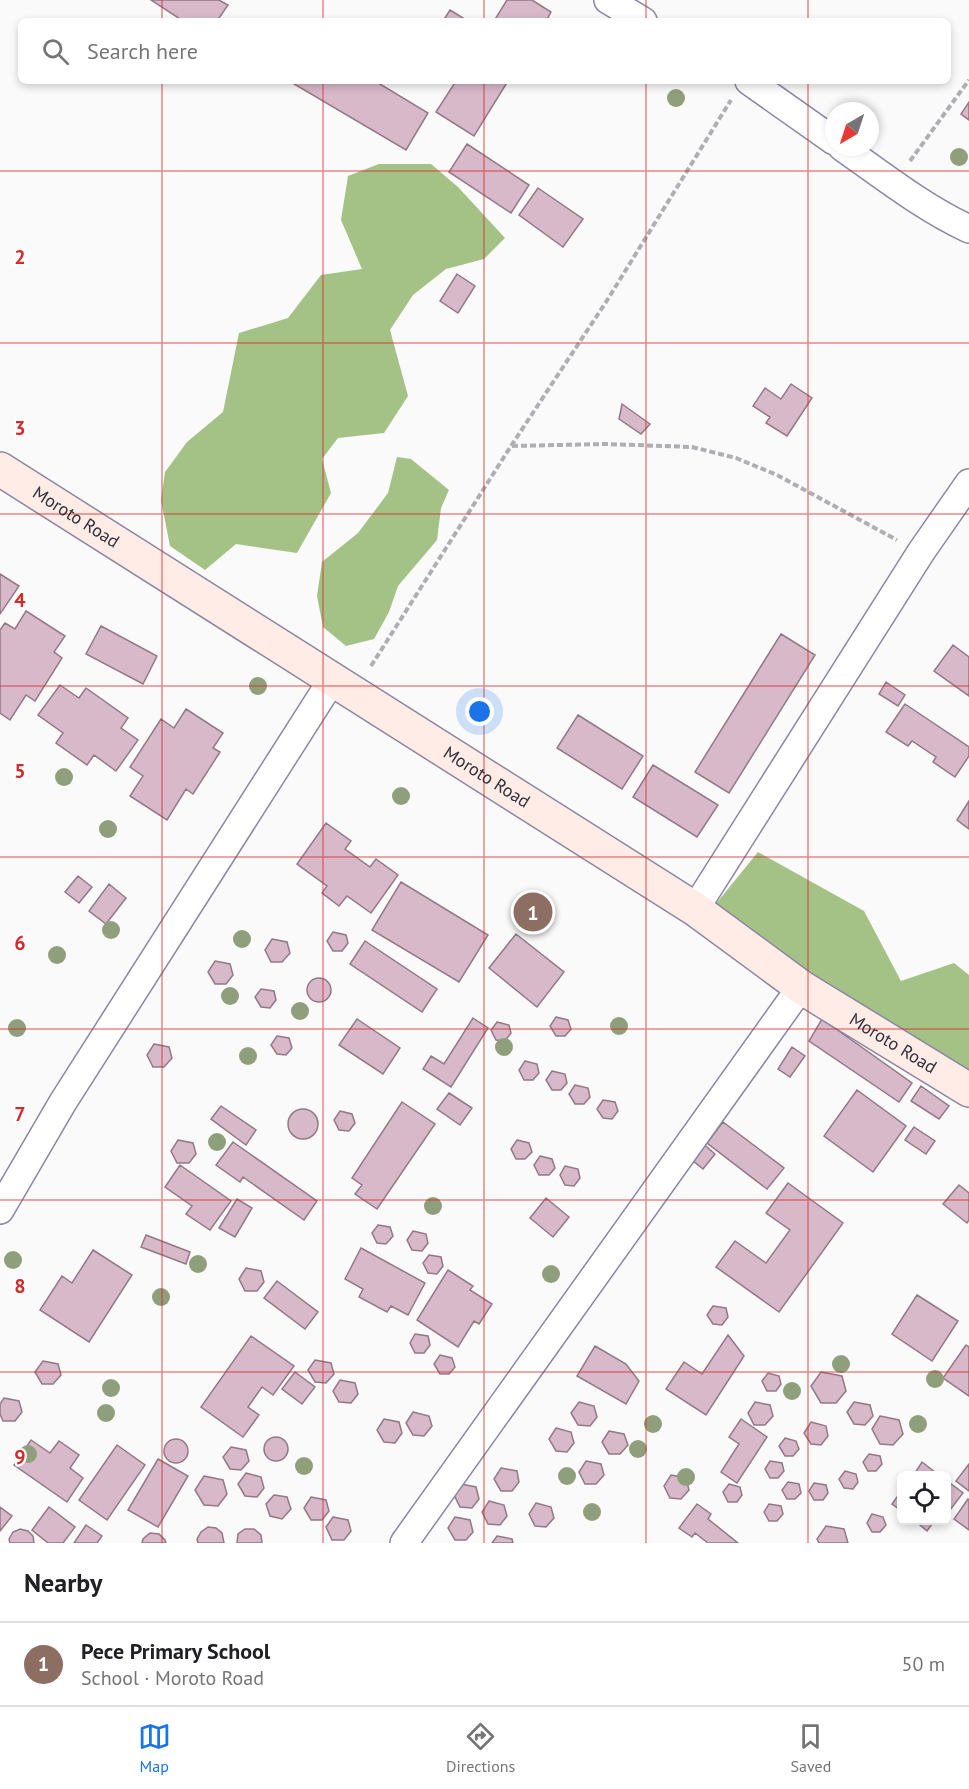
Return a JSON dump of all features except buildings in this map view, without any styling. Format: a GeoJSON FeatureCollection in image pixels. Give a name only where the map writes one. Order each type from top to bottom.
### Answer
{"type":"FeatureCollection","features":[{"type":"Feature","properties":{"kind":"main road","name":"Moroto Road"},"geometry":{"type":"LineString","coordinates":[[0,469],[695,909],[801,987],[969,1090]]}},
{"type":"Feature","properties":{"kind":"street"},"geometry":{"type":"LineString","coordinates":[[608,0],[638,18]]}},
{"type":"Feature","properties":{"kind":"street"},"geometry":{"type":"LineString","coordinates":[[743,86],[825,136]]}},
{"type":"Feature","properties":{"kind":"street"},"geometry":{"type":"LineString","coordinates":[[855,156],[951,221],[969,229]]}},
{"type":"Feature","properties":{"kind":"street"},"geometry":{"type":"LineString","coordinates":[[695,909],[921,552],[969,483]]}},
{"type":"Feature","properties":{"kind":"street"},"geometry":{"type":"LineString","coordinates":[[0,1210],[63,1102],[343,686]]}},
{"type":"Feature","properties":{"kind":"street"},"geometry":{"type":"LineString","coordinates":[[404,1543],[801,987]]}},
{"type":"Feature","properties":{"kind":"path"},"geometry":{"type":"LineString","coordinates":[[894,183],[969,80]]}},
{"type":"Feature","properties":{"kind":"path"},"geometry":{"type":"LineString","coordinates":[[343,686],[511,446],[606,302],[743,86]]}},
{"type":"Feature","properties":{"kind":"path"},"geometry":{"type":"LineString","coordinates":[[511,446],[606,444],[692,447],[736,458],[777,475],[921,552]]}},
{"type":"Feature","properties":{"kind":"green space"},"geometry":{"type":"Polygon","coordinates":[[[379,164],[431,164],[458,187],[505,238],[484,259],[446,269],[413,295],[390,330],[408,396],[384,433],[338,438],[322,459],[331,493],[297,553],[236,544],[205,570],[170,546],[161,500],[165,472],[187,442],[223,412],[239,333],[288,318],[321,275],[362,269],[341,220],[348,176],[379,164]]]}},
{"type":"Feature","properties":{"kind":"green space"},"geometry":{"type":"Polygon","coordinates":[[[397,457],[411,459],[449,490],[441,508],[437,540],[398,586],[389,612],[374,639],[346,646],[323,627],[317,596],[322,562],[358,533],[388,493],[397,457]]]}},
{"type":"Feature","properties":{"kind":"green space"},"geometry":{"type":"Polygon","coordinates":[[[758,852],[864,911],[901,981],[954,963],[969,975],[969,1085],[710,911],[758,852]]]}},
{"type":"Feature","properties":{"kind":"place","name":"Pece Primary School"},"geometry":{"type":"Point","coordinates":[533,912]}}]}
